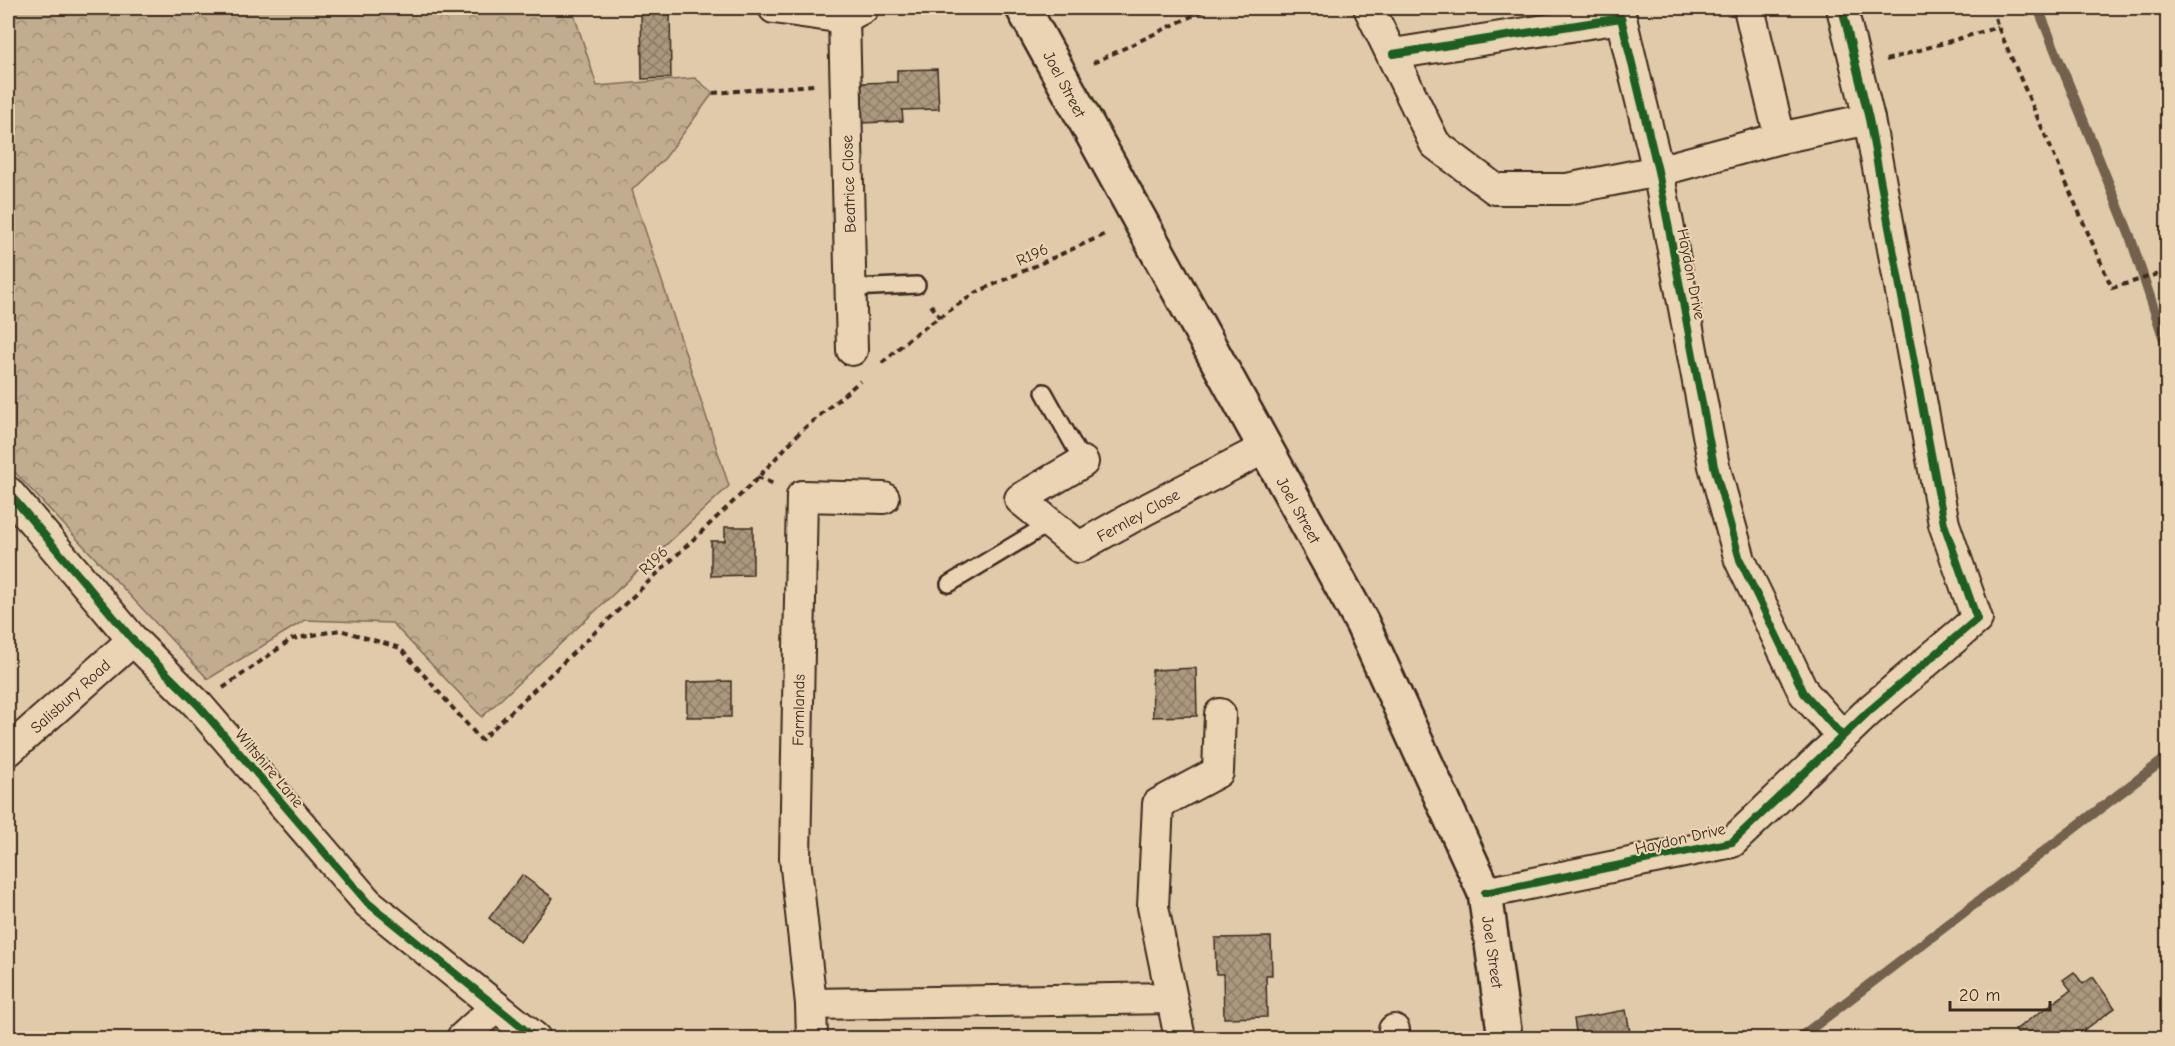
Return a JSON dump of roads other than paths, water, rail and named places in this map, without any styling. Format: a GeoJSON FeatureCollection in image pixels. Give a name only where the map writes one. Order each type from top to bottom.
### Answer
{"type":"FeatureCollection","features":[{"type":"Feature","properties":{"kind":"main road","name":"Joel Street"},"geometry":{"type":"LineString","coordinates":[[1023,8],[1362,623],[1485,893],[1505,1038]]}},
{"type":"Feature","properties":{"kind":"street"},"geometry":{"type":"LineString","coordinates":[[774,8],[854,13]]}},
{"type":"Feature","properties":{"kind":"street"},"geometry":{"type":"LineString","coordinates":[[1369,8],[1435,144],[1495,189],[1568,189],[1658,171],[1780,138],[1869,119]]}},
{"type":"Feature","properties":{"kind":"street"},"geometry":{"type":"LineString","coordinates":[[1749,8],[1780,138]]}},
{"type":"Feature","properties":{"kind":"street","name":"Haydon Drive"},"geometry":{"type":"LineString","coordinates":[[1485,893],[1732,842],[1869,711],[1977,619],[1944,524],[1869,119],[1842,8]]}},
{"type":"Feature","properties":{"kind":"street","name":"Beatrice Close"},"geometry":{"type":"LineString","coordinates":[[852,350],[845,83],[854,13]]}},
{"type":"Feature","properties":{"kind":"street","name":"Haydon Drive"},"geometry":{"type":"LineString","coordinates":[[1393,54],[1621,18],[1658,171],[1714,466],[1740,560],[1804,693],[1842,736]]}},
{"type":"Feature","properties":{"kind":"street","name":"Fernley Close"},"geometry":{"type":"LineString","coordinates":[[1083,462],[1020,499],[1079,547],[1265,448]]}},
{"type":"Feature","properties":{"kind":"street","name":"Wiltshire Lane"},"geometry":{"type":"LineString","coordinates":[[8,492],[133,640],[198,705],[368,903],[535,1038]]}},
{"type":"Feature","properties":{"kind":"street","name":"Farmlands"},"geometry":{"type":"LineString","coordinates":[[812,1038],[811,1004],[795,858],[802,496],[884,498]]}},
{"type":"Feature","properties":{"kind":"street","name":"Salisbury Road"},"geometry":{"type":"LineString","coordinates":[[8,751],[133,640]]}},
{"type":"Feature","properties":{"kind":"street"},"geometry":{"type":"LineString","coordinates":[[1180,1038],[1153,907],[1158,804],[1218,772],[1220,714]]}},
{"type":"Feature","properties":{"kind":"street"},"geometry":{"type":"LineString","coordinates":[[811,1004],[1171,998]]}},
{"type":"Feature","properties":{"kind":"street"},"geometry":{"type":"LineString","coordinates":[[462,1038],[496,1007]]}},
{"type":"Feature","properties":{"kind":"lane"},"geometry":{"type":"LineString","coordinates":[[851,288],[917,285]]}},
{"type":"Feature","properties":{"kind":"lane"},"geometry":{"type":"LineString","coordinates":[[1044,392],[1083,462]]}},
{"type":"Feature","properties":{"kind":"lane"},"geometry":{"type":"LineString","coordinates":[[949,584],[1050,524]]}},
{"type":"Feature","properties":{"kind":"waterway"},"geometry":{"type":"LineString","coordinates":[[2038,8],[2130,236],[2168,352]]}},
{"type":"Feature","properties":{"kind":"waterway"},"geometry":{"type":"LineString","coordinates":[[1799,1038],[2165,759],[2168,752]]}}]}
